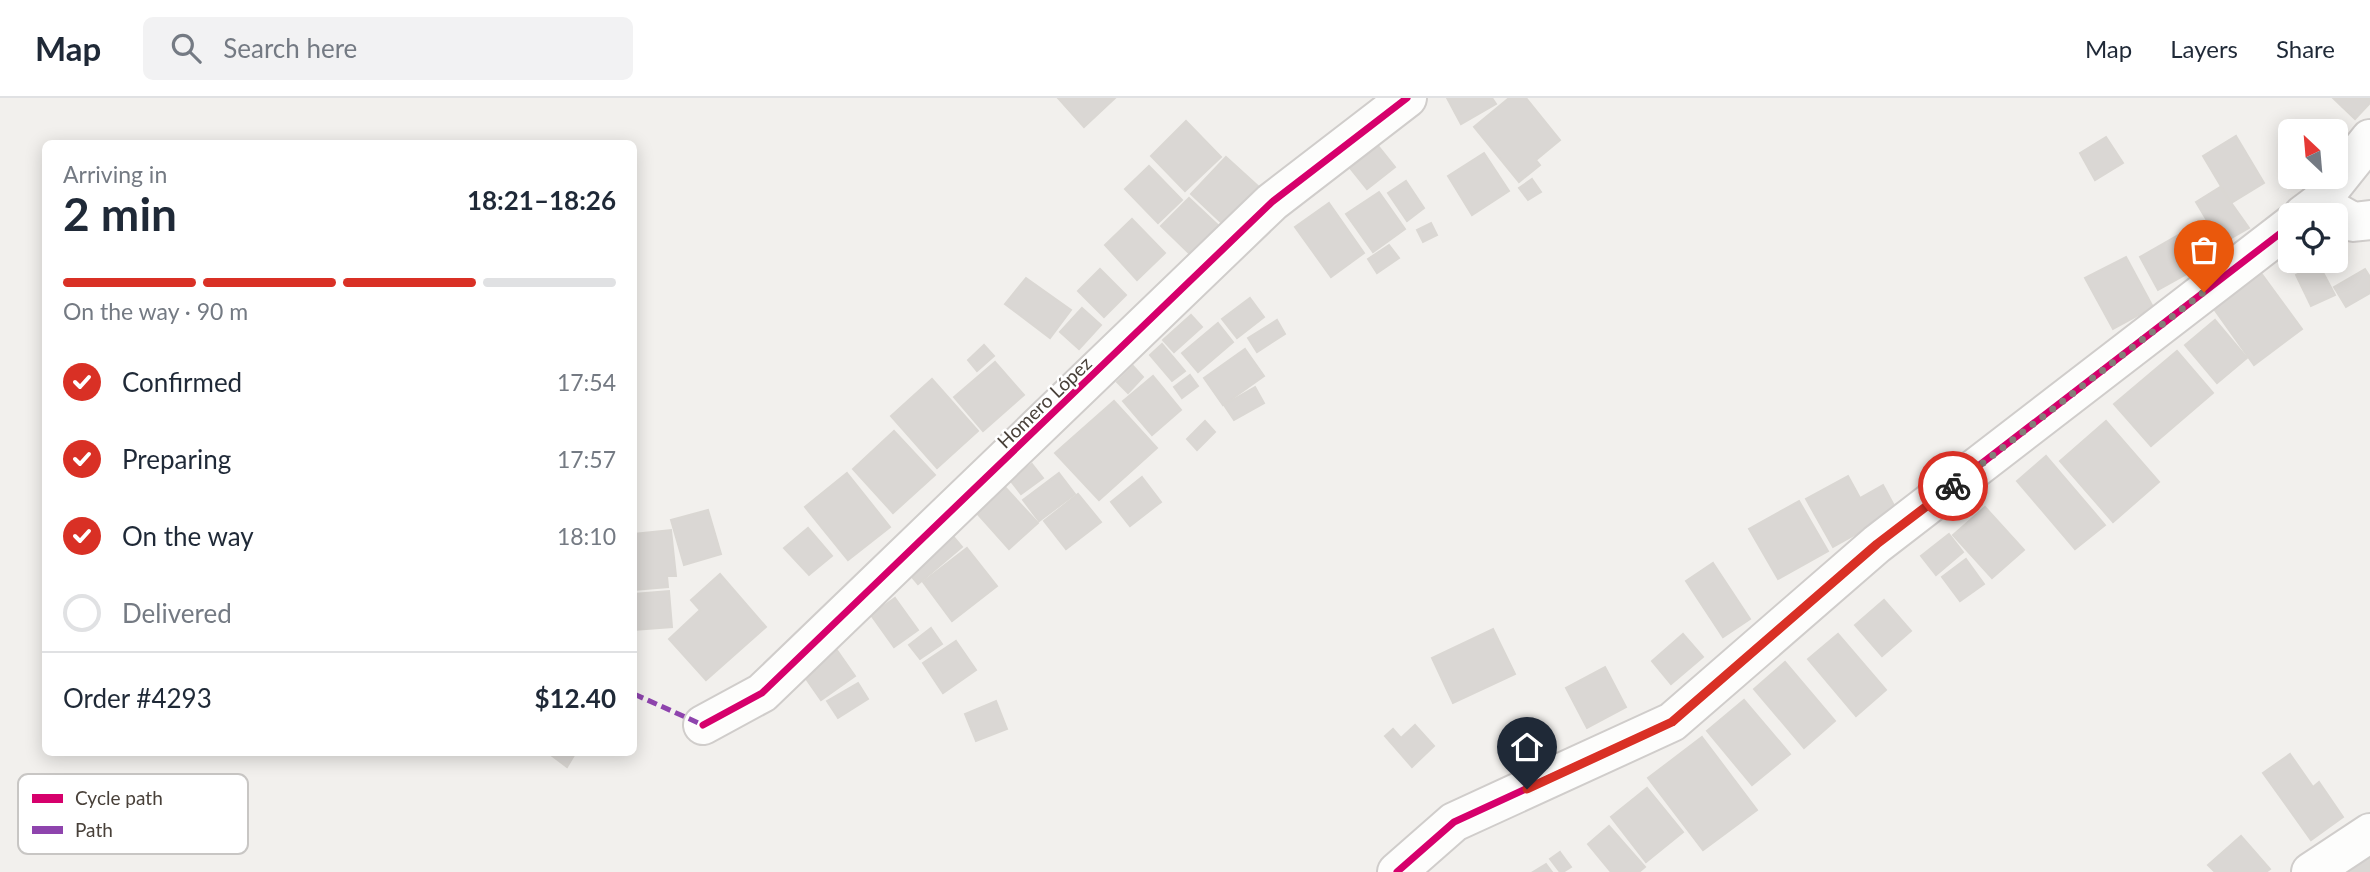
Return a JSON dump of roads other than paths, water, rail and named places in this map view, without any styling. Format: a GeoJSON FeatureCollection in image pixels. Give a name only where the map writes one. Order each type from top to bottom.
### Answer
{"type":"FeatureCollection","features":[{"type":"Feature","properties":{"kind":"street","name":"Homero López"},"geometry":{"type":"LineString","coordinates":[[703,725],[762,693],[1272,202],[1383,104]]}},
{"type":"Feature","properties":{"kind":"street"},"geometry":{"type":"LineString","coordinates":[[2314,203],[2370,139]]}},
{"type":"Feature","properties":{"kind":"street"},"geometry":{"type":"LineString","coordinates":[[2348,221],[2370,220]]}},
{"type":"Feature","properties":{"kind":"street"},"geometry":{"type":"LineString","coordinates":[[1397,872],[1454,822],[1672,722],[1877,544],[2278,234]]}},
{"type":"Feature","properties":{"kind":"street"},"geometry":{"type":"LineString","coordinates":[[2311,872],[2370,833]]}}]}
